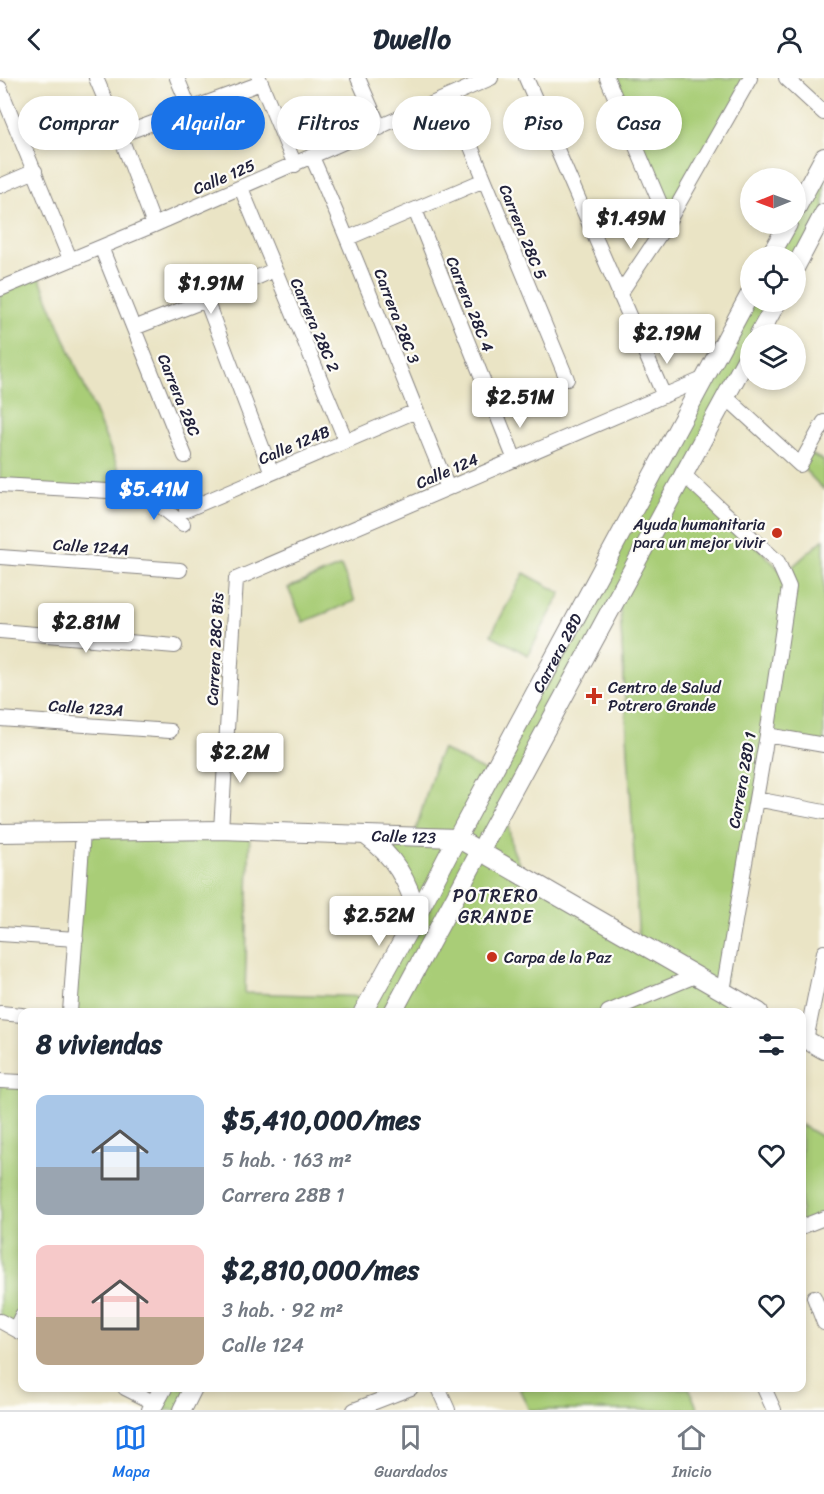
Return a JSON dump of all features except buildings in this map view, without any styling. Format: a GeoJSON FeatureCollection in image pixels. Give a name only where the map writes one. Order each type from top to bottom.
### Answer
{"type":"FeatureCollection","features":[{"type":"Feature","properties":{"kind":"street"},"geometry":{"type":"LineString","coordinates":[[96,78],[104,96]]}},
{"type":"Feature","properties":{"kind":"street"},"geometry":{"type":"LineString","coordinates":[[177,78],[185,96]]}},
{"type":"Feature","properties":{"kind":"street"},"geometry":{"type":"LineString","coordinates":[[358,78],[366,96]]}},
{"type":"Feature","properties":{"kind":"street","name":"Calle 125"},"geometry":{"type":"LineString","coordinates":[[450,96],[491,78]]}},
{"type":"Feature","properties":{"kind":"street"},"geometry":{"type":"LineString","coordinates":[[526,78],[664,396]]}},
{"type":"Feature","properties":{"kind":"street"},"geometry":{"type":"LineString","coordinates":[[607,78],[668,222]]}},
{"type":"Feature","properties":{"kind":"street"},"geometry":{"type":"LineString","coordinates":[[619,295],[668,222],[750,78]]}},
{"type":"Feature","properties":{"kind":"street"},"geometry":{"type":"LineString","coordinates":[[786,78],[824,113]]}},
{"type":"Feature","properties":{"kind":"street"},"geometry":{"type":"LineString","coordinates":[[221,96],[260,80],[295,165]]}},
{"type":"Feature","properties":{"kind":"street"},"geometry":{"type":"LineString","coordinates":[[0,88],[70,260]]}},
{"type":"Feature","properties":{"kind":"street","name":"Calle 125"},"geometry":{"type":"LineString","coordinates":[[380,128],[392,123]]}},
{"type":"Feature","properties":{"kind":"street"},"geometry":{"type":"LineString","coordinates":[[126,150],[154,225]]}},
{"type":"Feature","properties":{"kind":"street","name":"Calle 125"},"geometry":{"type":"LineString","coordinates":[[0,289],[328,150]]}},
{"type":"Feature","properties":{"kind":"street","name":"Carrera 28C 5"},"geometry":{"type":"LineString","coordinates":[[472,150],[567,379]]}},
{"type":"Feature","properties":{"kind":"street","name":"Carrera 28C 3"},"geometry":{"type":"LineString","coordinates":[[312,157],[348,238],[448,488]]}},
{"type":"Feature","properties":{"kind":"street"},"geometry":{"type":"LineString","coordinates":[[806,191],[824,157]]}},
{"type":"Feature","properties":{"kind":"street"},"geometry":{"type":"LineString","coordinates":[[0,186],[34,171]]}},
{"type":"Feature","properties":{"kind":"street"},"geometry":{"type":"LineString","coordinates":[[348,238],[484,180]]}},
{"type":"Feature","properties":{"kind":"street","name":"Carrera 28C 2"},"geometry":{"type":"LineString","coordinates":[[241,188],[346,441]]}},
{"type":"Feature","properties":{"kind":"street","name":"Carrera 28C 4"},"geometry":{"type":"LineString","coordinates":[[415,210],[515,460]]}},
{"type":"Feature","properties":{"kind":"street"},"geometry":{"type":"LineString","coordinates":[[806,247],[824,213]]}},
{"type":"Feature","properties":{"kind":"street","name":"Carrera 28C"},"geometry":{"type":"LineString","coordinates":[[101,247],[185,456]]}},
{"type":"Feature","properties":{"kind":"street"},"geometry":{"type":"LineString","coordinates":[[134,328],[274,270]]}},
{"type":"Feature","properties":{"kind":"street"},"geometry":{"type":"LineString","coordinates":[[206,300],[272,473]]}},
{"type":"Feature","properties":{"kind":"street","name":"Carrera 28D"},"geometry":{"type":"LineString","coordinates":[[365,1008],[740,312]]}},
{"type":"Feature","properties":{"kind":"street","name":"Carrera 28D"},"geometry":{"type":"LineString","coordinates":[[395,1008],[740,371]]}},
{"type":"Feature","properties":{"kind":"street","name":"Calle 124"},"geometry":{"type":"LineString","coordinates":[[236,579],[705,378]]}},
{"type":"Feature","properties":{"kind":"street"},"geometry":{"type":"LineString","coordinates":[[726,397],[800,465],[824,422]]}},
{"type":"Feature","properties":{"kind":"street","name":"Calle 124B"},"geometry":{"type":"LineString","coordinates":[[186,510],[416,411]]}},
{"type":"Feature","properties":{"kind":"street","name":"Carrera 28D 1"},"geometry":{"type":"LineString","coordinates":[[683,474],[778,562],[789,587],[767,735],[723,991]]}},
{"type":"Feature","properties":{"kind":"street"},"geometry":{"type":"LineString","coordinates":[[0,485],[144,493],[183,524]]}},
{"type":"Feature","properties":{"kind":"street","name":"Calle 124A"},"geometry":{"type":"LineString","coordinates":[[0,556],[180,570]]}},
{"type":"Feature","properties":{"kind":"street","name":"Carrera 28C Bis"},"geometry":{"type":"LineString","coordinates":[[221,830],[236,579]]}},
{"type":"Feature","properties":{"kind":"street"},"geometry":{"type":"LineString","coordinates":[[0,632],[175,646]]}},
{"type":"Feature","properties":{"kind":"street","name":"Calle 123A"},"geometry":{"type":"LineString","coordinates":[[0,719],[170,731]]}},
{"type":"Feature","properties":{"kind":"street"},"geometry":{"type":"LineString","coordinates":[[767,735],[824,745]]}},
{"type":"Feature","properties":{"kind":"street"},"geometry":{"type":"LineString","coordinates":[[756,799],[824,812]]}},
{"type":"Feature","properties":{"kind":"street","name":"Calle 123"},"geometry":{"type":"LineString","coordinates":[[0,833],[221,830],[457,838],[752,1008]]}},
{"type":"Feature","properties":{"kind":"street"},"geometry":{"type":"LineString","coordinates":[[70,1008],[83,832]]}},
{"type":"Feature","properties":{"kind":"street"},"geometry":{"type":"LineString","coordinates":[[365,835],[381,847],[400,870],[413,896],[417,915]]}},
{"type":"Feature","properties":{"kind":"street"},"geometry":{"type":"LineString","coordinates":[[0,934],[76,939]]}},
{"type":"Feature","properties":{"kind":"street"},"geometry":{"type":"LineString","coordinates":[[806,1029],[824,952]]}},
{"type":"Feature","properties":{"kind":"street"},"geometry":{"type":"LineString","coordinates":[[618,1008],[694,976]]}},
{"type":"Feature","properties":{"kind":"street"},"geometry":{"type":"LineString","coordinates":[[0,1013],[18,1015]]}},
{"type":"Feature","properties":{"kind":"street"},"geometry":{"type":"LineString","coordinates":[[806,1039],[824,1050]]}},
{"type":"Feature","properties":{"kind":"street"},"geometry":{"type":"LineString","coordinates":[[0,1081],[18,1082]]}},
{"type":"Feature","properties":{"kind":"street"},"geometry":{"type":"LineString","coordinates":[[806,1225],[824,1218]]}},
{"type":"Feature","properties":{"kind":"street"},"geometry":{"type":"LineString","coordinates":[[814,1297],[824,1323]]}},
{"type":"Feature","properties":{"kind":"street"},"geometry":{"type":"LineString","coordinates":[[0,1321],[18,1330]]}},
{"type":"Feature","properties":{"kind":"street"},"geometry":{"type":"LineString","coordinates":[[136,1392],[157,1400]]}},
{"type":"Feature","properties":{"kind":"street"},"geometry":{"type":"LineString","coordinates":[[182,1410],[191,1392]]}},
{"type":"Feature","properties":{"kind":"street"},"geometry":{"type":"LineString","coordinates":[[354,1410],[369,1407],[402,1392]]}},
{"type":"Feature","properties":{"kind":"street"},"geometry":{"type":"LineString","coordinates":[[440,1392],[448,1410]]}},
{"type":"Feature","properties":{"kind":"street"},"geometry":{"type":"LineString","coordinates":[[766,1392],[774,1410]]}},
{"type":"Feature","properties":{"kind":"green space"},"geometry":{"type":"Polygon","coordinates":[[[607,78],[750,78],[668,222],[638,150],[682,150],[682,96],[615,96],[607,78]]]}},
{"type":"Feature","properties":{"kind":"green space"},"geometry":{"type":"Polygon","coordinates":[[[824,157],[824,213],[802,246],[775,246],[782,234],[806,234],[806,190],[824,157]]]}},
{"type":"Feature","properties":{"kind":"green space"},"geometry":{"type":"Polygon","coordinates":[[[38,274],[128,492],[0,485],[0,289],[38,274]]]}},
{"type":"Feature","properties":{"kind":"green space"},"geometry":{"type":"Polygon","coordinates":[[[744,312],[771,312],[765,324],[740,324],[740,370],[684,474],[784,574],[824,539],[824,745],[767,735],[723,991],[752,1008],[70,1008],[83,832],[250,830],[245,993],[371,997],[417,915],[381,847],[414,836],[442,749],[490,774],[744,312]],[[619,593],[507,816],[512,847],[524,876],[639,944],[619,593]]]}},
{"type":"Feature","properties":{"kind":"green space"},"geometry":{"type":"Polygon","coordinates":[[[807,452],[824,461],[824,490],[800,465],[807,452]]]}},
{"type":"Feature","properties":{"kind":"green space"},"geometry":{"type":"Polygon","coordinates":[[[341,566],[355,601],[303,622],[288,588],[341,566]]]}},
{"type":"Feature","properties":{"kind":"green space"},"geometry":{"type":"Polygon","coordinates":[[[524,573],[561,593],[528,655],[491,635],[524,573]]]}},
{"type":"Feature","properties":{"kind":"green space"},"geometry":{"type":"Polygon","coordinates":[[[0,1081],[18,1082],[18,1323],[15,1329],[0,1321],[0,1081]]]}},
{"type":"Feature","properties":{"kind":"green space"},"geometry":{"type":"Polygon","coordinates":[[[806,1128],[824,1138],[824,1218],[806,1225],[806,1128]]]}},
{"type":"Feature","properties":{"kind":"green space"},"geometry":{"type":"Polygon","coordinates":[[[161,1392],[195,1392],[182,1410],[151,1410],[161,1392]]]}},
{"type":"Feature","properties":{"kind":"green space"},"geometry":{"type":"Polygon","coordinates":[[[521,1392],[691,1392],[698,1410],[529,1410],[521,1392]]]}},
{"type":"Feature","properties":{"kind":"place","name":"Ayuda humanitaria para un mejor vivir"},"geometry":{"type":"Point","coordinates":[777,533]}},
{"type":"Feature","properties":{"kind":"place","name":"Centro de Salud Potrero Grande"},"geometry":{"type":"Point","coordinates":[594,696]}},
{"type":"Feature","properties":{"kind":"place","name":"Carpa de la Paz"},"geometry":{"type":"Point","coordinates":[492,957]}},
{"type":"Feature","properties":{"kind":"district","name":"POTRERO GRANDE"},"geometry":{"type":"Point","coordinates":[496,906]}}]}
